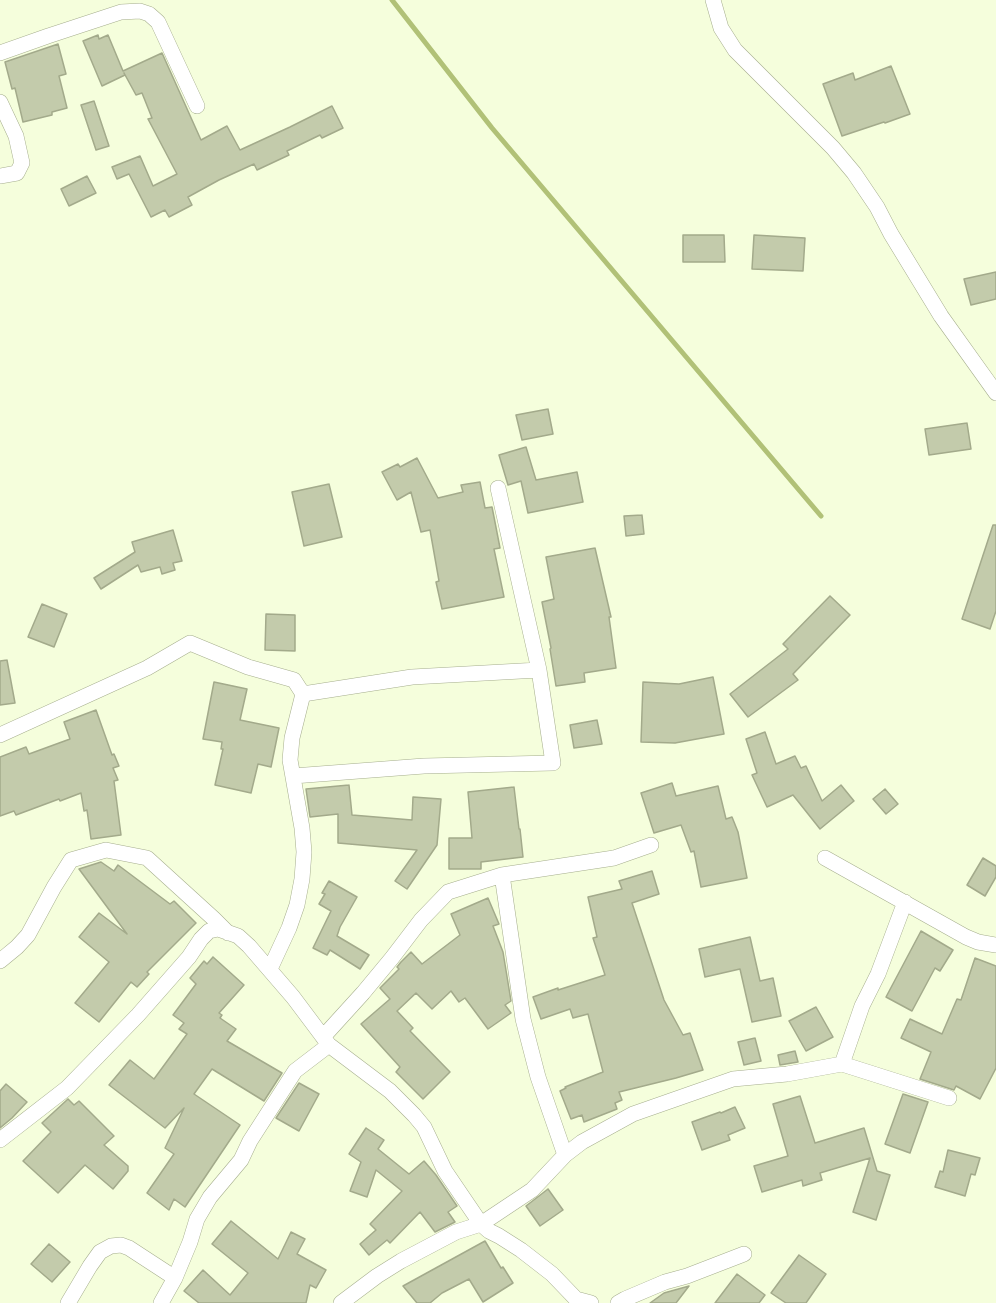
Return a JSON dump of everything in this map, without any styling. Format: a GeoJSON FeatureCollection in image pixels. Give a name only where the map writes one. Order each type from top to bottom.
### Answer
{"type":"FeatureCollection","features":[{"type":"Feature","properties":{"kind":"street"},"geometry":{"type":"LineString","coordinates":[[713,0],[721,28],[735,50],[833,148],[854,173],[942,316],[996,393]]}},
{"type":"Feature","properties":{"kind":"street"},"geometry":{"type":"LineString","coordinates":[[0,53],[121,12],[140,11],[149,14],[158,22],[197,106]]}},
{"type":"Feature","properties":{"kind":"street"},"geometry":{"type":"LineString","coordinates":[[0,102],[16,136],[22,163],[17,172],[0,176]]}},
{"type":"Feature","properties":{"kind":"street"},"geometry":{"type":"LineString","coordinates":[[293,776],[424,766],[554,763],[539,669],[498,488]]}},
{"type":"Feature","properties":{"kind":"street"},"geometry":{"type":"LineString","coordinates":[[0,735],[147,668],[190,643],[248,667],[294,680],[303,694],[292,738],[290,760],[302,828],[304,852],[302,879],[297,905],[289,928],[270,969]]}},
{"type":"Feature","properties":{"kind":"street"},"geometry":{"type":"LineString","coordinates":[[303,694],[412,677],[539,669]]}},
{"type":"Feature","properties":{"kind":"street"},"geometry":{"type":"LineString","coordinates":[[161,1303],[175,1278],[190,1242],[196,1219],[210,1197],[241,1160],[250,1141],[295,1071],[326,1041],[421,920],[448,892],[502,875],[614,858],[651,845]]}},
{"type":"Feature","properties":{"kind":"street"},"geometry":{"type":"LineString","coordinates":[[0,961],[28,935],[71,860],[106,850],[147,858],[228,933]]}},
{"type":"Feature","properties":{"kind":"street"},"geometry":{"type":"LineString","coordinates":[[825,858],[966,937],[996,945]]}},
{"type":"Feature","properties":{"kind":"street"},"geometry":{"type":"LineString","coordinates":[[502,875],[523,1019],[538,1077],[565,1155]]}},
{"type":"Feature","properties":{"kind":"street"},"geometry":{"type":"LineString","coordinates":[[842,1064],[862,1006],[878,974],[904,902]]}},
{"type":"Feature","properties":{"kind":"street"},"geometry":{"type":"LineString","coordinates":[[0,1140],[67,1088],[145,1006],[189,957],[201,939],[209,931],[218,929],[238,936],[270,969],[326,1041],[390,1091],[424,1127],[445,1171],[481,1224],[552,1274],[576,1299],[591,1303]]}},
{"type":"Feature","properties":{"kind":"street"},"geometry":{"type":"LineString","coordinates":[[341,1303],[401,1261],[456,1232],[481,1224],[532,1190],[565,1155],[582,1142],[633,1114],[733,1079],[788,1074],[842,1064],[949,1098]]}},
{"type":"Feature","properties":{"kind":"street"},"geometry":{"type":"LineString","coordinates":[[68,1303],[100,1252],[111,1246],[122,1245],[129,1248],[175,1278]]}},
{"type":"Feature","properties":{"kind":"street"},"geometry":{"type":"LineString","coordinates":[[618,1303],[665,1282],[744,1254]]}},
{"type":"Feature","properties":{"kind":"building"},"geometry":{"type":"Polygon","coordinates":[[[98,35],[99,39],[108,35],[123,71],[162,53],[201,140],[227,126],[240,150],[332,106],[343,128],[322,138],[320,135],[287,151],[289,155],[257,170],[254,164],[219,180],[188,197],[192,205],[169,217],[165,210],[151,217],[129,174],[117,179],[112,167],[140,156],[153,186],[177,174],[148,119],[152,118],[142,93],[136,95],[124,73],[125,75],[102,86],[83,41],[98,35]]]}},
{"type":"Feature","properties":{"kind":"building"},"geometry":{"type":"Polygon","coordinates":[[[58,44],[66,74],[59,76],[67,108],[52,112],[52,115],[23,122],[15,88],[12,89],[5,62],[58,44]]]}},
{"type":"Feature","properties":{"kind":"building"},"geometry":{"type":"Polygon","coordinates":[[[891,66],[910,114],[842,136],[823,84],[853,73],[855,80],[891,66]]]}},
{"type":"Feature","properties":{"kind":"building"},"geometry":{"type":"Polygon","coordinates":[[[94,101],[109,146],[96,150],[81,105],[94,101]]]}},
{"type":"Feature","properties":{"kind":"building"},"geometry":{"type":"Polygon","coordinates":[[[87,176],[96,193],[69,206],[61,189],[87,176]]]}},
{"type":"Feature","properties":{"kind":"building"},"geometry":{"type":"Polygon","coordinates":[[[683,235],[724,235],[725,262],[683,262],[683,235]]]}},
{"type":"Feature","properties":{"kind":"building"},"geometry":{"type":"Polygon","coordinates":[[[754,235],[805,238],[803,271],[752,269],[754,235]]]}},
{"type":"Feature","properties":{"kind":"building"},"geometry":{"type":"Polygon","coordinates":[[[996,272],[996,299],[971,305],[964,279],[996,272]]]}},
{"type":"Feature","properties":{"kind":"building"},"geometry":{"type":"Polygon","coordinates":[[[548,409],[553,434],[522,440],[516,415],[548,409]]]}},
{"type":"Feature","properties":{"kind":"building"},"geometry":{"type":"Polygon","coordinates":[[[967,423],[971,449],[929,455],[925,429],[967,423]]]}},
{"type":"Feature","properties":{"kind":"building"},"geometry":{"type":"Polygon","coordinates":[[[526,447],[536,480],[577,472],[583,502],[528,513],[521,481],[508,485],[499,455],[526,447]]]}},
{"type":"Feature","properties":{"kind":"building"},"geometry":{"type":"Polygon","coordinates":[[[417,458],[438,498],[463,492],[461,485],[480,482],[485,508],[492,507],[500,548],[494,549],[504,597],[442,609],[436,582],[439,581],[430,530],[421,532],[411,492],[397,500],[382,472],[398,464],[400,467],[417,458]]]}},
{"type":"Feature","properties":{"kind":"building"},"geometry":{"type":"Polygon","coordinates":[[[329,484],[342,537],[304,546],[292,492],[329,484]]]}},
{"type":"Feature","properties":{"kind":"building"},"geometry":{"type":"Polygon","coordinates":[[[642,515],[644,534],[626,536],[624,516],[642,515]]]}},
{"type":"Feature","properties":{"kind":"building"},"geometry":{"type":"Polygon","coordinates":[[[993,525],[996,525],[996,611],[990,629],[962,619],[993,525]]]}},
{"type":"Feature","properties":{"kind":"building"},"geometry":{"type":"Polygon","coordinates":[[[173,530],[182,561],[173,563],[175,570],[162,574],[160,567],[141,572],[138,565],[101,589],[94,578],[135,552],[132,542],[173,530]]]}},
{"type":"Feature","properties":{"kind":"building"},"geometry":{"type":"Polygon","coordinates":[[[595,548],[611,617],[609,617],[616,668],[584,673],[585,682],[556,686],[542,602],[554,599],[546,557],[595,548]]]}},
{"type":"Feature","properties":{"kind":"building"},"geometry":{"type":"Polygon","coordinates":[[[830,596],[850,615],[793,674],[798,680],[748,717],[730,694],[788,649],[783,644],[830,596]]]}},
{"type":"Feature","properties":{"kind":"building"},"geometry":{"type":"Polygon","coordinates":[[[42,604],[67,614],[54,647],[28,637],[42,604]]]}},
{"type":"Feature","properties":{"kind":"building"},"geometry":{"type":"Polygon","coordinates":[[[266,614],[295,615],[295,651],[265,650],[266,614]]]}},
{"type":"Feature","properties":{"kind":"building"},"geometry":{"type":"Polygon","coordinates":[[[7,660],[15,703],[0,705],[0,661],[7,660]]]}},
{"type":"Feature","properties":{"kind":"building"},"geometry":{"type":"Polygon","coordinates":[[[713,677],[724,734],[675,743],[641,742],[643,682],[679,684],[713,677]]]}},
{"type":"Feature","properties":{"kind":"building"},"geometry":{"type":"Polygon","coordinates":[[[214,682],[247,689],[240,720],[279,728],[271,767],[258,764],[251,793],[215,785],[223,749],[221,749],[222,742],[203,739],[214,682]]]}},
{"type":"Feature","properties":{"kind":"building"},"geometry":{"type":"Polygon","coordinates":[[[96,710],[112,755],[114,754],[119,766],[113,768],[118,780],[114,781],[121,835],[91,839],[87,810],[84,811],[81,793],[16,815],[14,811],[0,816],[0,757],[26,747],[29,754],[70,739],[64,722],[96,710]]]}},
{"type":"Feature","properties":{"kind":"building"},"geometry":{"type":"Polygon","coordinates":[[[597,720],[602,744],[574,748],[570,725],[597,720]]]}},
{"type":"Feature","properties":{"kind":"building"},"geometry":{"type":"Polygon","coordinates":[[[765,732],[776,764],[795,756],[801,768],[806,766],[822,801],[841,785],[854,801],[820,829],[793,795],[767,807],[752,775],[757,773],[746,739],[765,732]]]}},
{"type":"Feature","properties":{"kind":"building"},"geometry":{"type":"Polygon","coordinates":[[[672,783],[676,796],[718,786],[726,819],[732,817],[738,832],[747,878],[701,887],[694,851],[691,852],[681,825],[654,833],[641,793],[672,783]]]}},
{"type":"Feature","properties":{"kind":"building"},"geometry":{"type":"Polygon","coordinates":[[[349,785],[352,815],[412,820],[413,797],[441,799],[437,845],[407,889],[395,881],[417,850],[338,843],[338,814],[310,817],[306,789],[349,785]]]}},
{"type":"Feature","properties":{"kind":"building"},"geometry":{"type":"Polygon","coordinates":[[[514,787],[523,857],[481,862],[481,869],[449,869],[449,838],[472,838],[468,792],[514,787]]]}},
{"type":"Feature","properties":{"kind":"building"},"geometry":{"type":"Polygon","coordinates":[[[885,789],[898,804],[886,814],[873,799],[885,789]]]}},
{"type":"Feature","properties":{"kind":"building"},"geometry":{"type":"Polygon","coordinates":[[[983,858],[996,866],[996,877],[985,896],[967,885],[983,858]]]}},
{"type":"Feature","properties":{"kind":"building"},"geometry":{"type":"Polygon","coordinates":[[[101,862],[114,871],[118,865],[170,904],[174,901],[196,923],[147,972],[149,974],[137,987],[131,982],[99,1022],[75,1003],[109,962],[79,937],[99,913],[127,934],[79,869],[101,862]]]}},
{"type":"Feature","properties":{"kind":"building"},"geometry":{"type":"Polygon","coordinates":[[[652,871],[659,894],[632,903],[664,1000],[683,1035],[690,1033],[703,1070],[619,1092],[622,1100],[615,1103],[617,1109],[584,1122],[582,1115],[571,1119],[560,1091],[603,1072],[588,1014],[573,1018],[570,1009],[541,1019],[533,997],[605,975],[593,938],[597,937],[588,897],[622,889],[619,881],[652,871]]]}},
{"type":"Feature","properties":{"kind":"building"},"geometry":{"type":"Polygon","coordinates":[[[329,881],[357,897],[337,936],[369,955],[360,969],[330,950],[327,955],[313,948],[331,911],[319,904],[329,881]]]}},
{"type":"Feature","properties":{"kind":"building"},"geometry":{"type":"Polygon","coordinates":[[[488,898],[499,924],[493,926],[503,952],[511,1001],[505,1005],[511,1013],[488,1029],[465,998],[459,1002],[451,991],[432,1009],[416,993],[397,1011],[413,1028],[410,1031],[450,1072],[423,1099],[396,1072],[400,1067],[361,1024],[390,999],[380,988],[399,969],[397,967],[411,952],[422,964],[460,935],[451,914],[488,898]]]}},
{"type":"Feature","properties":{"kind":"building"},"geometry":{"type":"Polygon","coordinates":[[[921,931],[953,950],[940,971],[935,968],[912,1011],[886,997],[921,931]]]}},
{"type":"Feature","properties":{"kind":"building"},"geometry":{"type":"Polygon","coordinates":[[[750,937],[760,981],[773,978],[781,1016],[752,1022],[740,969],[705,977],[699,949],[750,937]]]}},
{"type":"Feature","properties":{"kind":"building"},"geometry":{"type":"Polygon","coordinates":[[[213,957],[244,985],[219,1013],[222,1015],[220,1018],[236,1029],[227,1041],[282,1073],[264,1101],[212,1069],[194,1094],[240,1125],[185,1207],[174,1199],[169,1210],[147,1193],[174,1154],[165,1148],[184,1108],[165,1128],[109,1085],[130,1060],[154,1079],[187,1034],[179,1029],[184,1023],[173,1015],[196,984],[190,978],[204,961],[207,964],[213,957]]]}},
{"type":"Feature","properties":{"kind":"building"},"geometry":{"type":"Polygon","coordinates":[[[975,958],[996,966],[996,1068],[980,1099],[956,1086],[954,1090],[920,1079],[931,1052],[901,1038],[910,1019],[942,1034],[957,999],[961,1000],[975,958]]]}},
{"type":"Feature","properties":{"kind":"building"},"geometry":{"type":"Polygon","coordinates":[[[816,1007],[833,1037],[806,1051],[789,1021],[816,1007]]]}},
{"type":"Feature","properties":{"kind":"building"},"geometry":{"type":"Polygon","coordinates":[[[755,1038],[761,1061],[744,1065],[738,1042],[755,1038]]]}},
{"type":"Feature","properties":{"kind":"building"},"geometry":{"type":"Polygon","coordinates":[[[795,1051],[798,1062],[780,1065],[778,1055],[795,1051]]]}},
{"type":"Feature","properties":{"kind":"building"},"geometry":{"type":"Polygon","coordinates":[[[299,1083],[319,1094],[299,1131],[276,1118],[299,1083]]]}},
{"type":"Feature","properties":{"kind":"building"},"geometry":{"type":"Polygon","coordinates":[[[6,1084],[27,1102],[0,1128],[0,1091],[6,1084]]]}},
{"type":"Feature","properties":{"kind":"building"},"geometry":{"type":"Polygon","coordinates":[[[903,1094],[928,1102],[910,1153],[885,1144],[903,1094]]]}},
{"type":"Feature","properties":{"kind":"building"},"geometry":{"type":"Polygon","coordinates":[[[800,1096],[815,1143],[864,1128],[877,1171],[890,1175],[876,1220],[853,1212],[870,1158],[820,1173],[822,1180],[803,1186],[802,1180],[762,1192],[754,1166],[788,1156],[773,1104],[800,1096]]]}},
{"type":"Feature","properties":{"kind":"building"},"geometry":{"type":"Polygon","coordinates":[[[68,1099],[74,1105],[79,1101],[114,1136],[104,1145],[128,1166],[128,1171],[113,1189],[85,1165],[58,1193],[23,1161],[51,1132],[42,1123],[68,1099]]]}},
{"type":"Feature","properties":{"kind":"building"},"geometry":{"type":"Polygon","coordinates":[[[735,1107],[745,1128],[728,1135],[730,1140],[702,1150],[692,1122],[735,1107]]]}},
{"type":"Feature","properties":{"kind":"building"},"geometry":{"type":"Polygon","coordinates":[[[366,1128],[384,1140],[378,1149],[409,1174],[424,1161],[457,1206],[448,1212],[455,1222],[435,1232],[420,1212],[390,1243],[387,1240],[369,1255],[360,1244],[376,1230],[370,1224],[402,1191],[376,1170],[367,1197],[350,1191],[361,1162],[349,1154],[366,1128]]]}},
{"type":"Feature","properties":{"kind":"building"},"geometry":{"type":"Polygon","coordinates":[[[948,1150],[980,1158],[975,1175],[971,1174],[965,1196],[935,1187],[940,1171],[943,1172],[948,1150]]]}},
{"type":"Feature","properties":{"kind":"building"},"geometry":{"type":"Polygon","coordinates":[[[548,1189],[563,1210],[540,1226],[526,1206],[548,1189]]]}},
{"type":"Feature","properties":{"kind":"building"},"geometry":{"type":"Polygon","coordinates":[[[231,1221],[278,1259],[291,1232],[305,1239],[297,1254],[326,1270],[316,1288],[310,1285],[306,1303],[199,1303],[184,1291],[203,1270],[230,1295],[248,1273],[212,1244],[231,1221]]]}},
{"type":"Feature","properties":{"kind":"building"},"geometry":{"type":"Polygon","coordinates":[[[485,1241],[513,1283],[483,1302],[469,1279],[442,1293],[430,1303],[417,1303],[403,1286],[485,1241]]]}},
{"type":"Feature","properties":{"kind":"building"},"geometry":{"type":"Polygon","coordinates":[[[49,1244],[70,1262],[52,1282],[31,1264],[49,1244]]]}},
{"type":"Feature","properties":{"kind":"building"},"geometry":{"type":"Polygon","coordinates":[[[799,1255],[826,1274],[806,1303],[786,1303],[771,1293],[799,1255]]]}},
{"type":"Feature","properties":{"kind":"building"},"geometry":{"type":"Polygon","coordinates":[[[737,1274],[765,1295],[759,1303],[715,1303],[737,1274]]]}},
{"type":"Feature","properties":{"kind":"building"},"geometry":{"type":"Polygon","coordinates":[[[689,1286],[676,1303],[650,1303],[664,1293],[689,1286]]]}},
{"type":"Feature","properties":{"kind":"waterway"},"geometry":{"type":"LineString","coordinates":[[392,0],[492,128],[821,516]]}}]}
